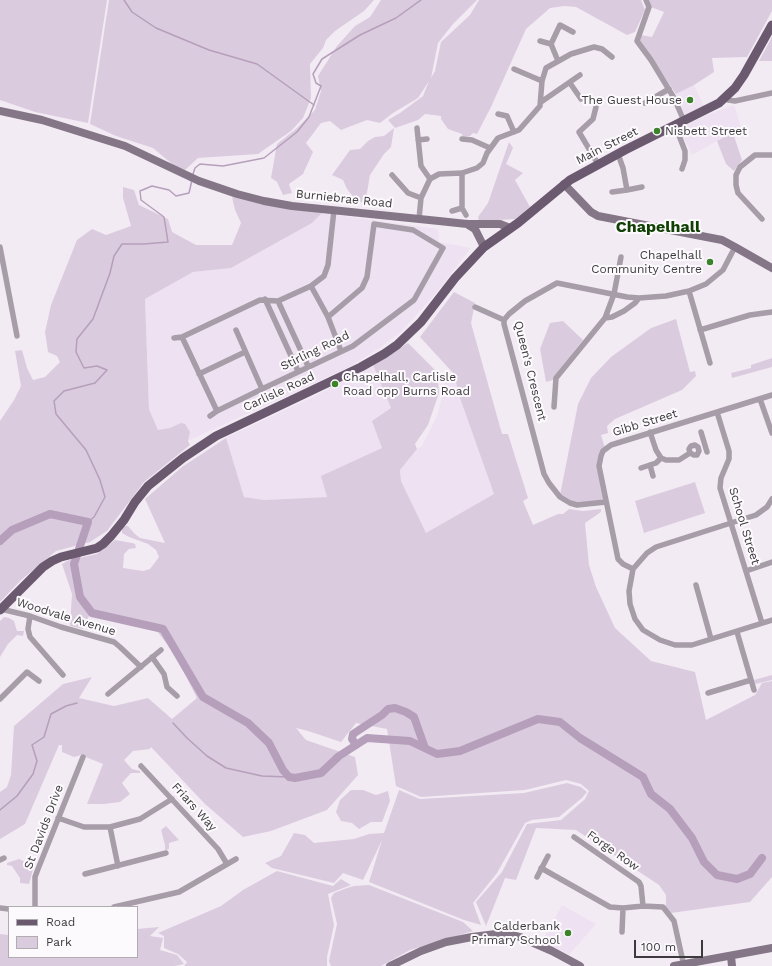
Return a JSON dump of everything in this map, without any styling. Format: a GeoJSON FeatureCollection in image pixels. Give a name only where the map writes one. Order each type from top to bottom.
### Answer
{"type":"FeatureCollection","features":[{"type":"Feature","properties":{"kind":"main road","name":"Main Street"},"geometry":{"type":"LineString","coordinates":[[564,184],[577,175],[711,108],[726,98],[744,75],[772,25]]}},
{"type":"Feature","properties":{"kind":"main road","name":"Carlisle Road"},"geometry":{"type":"LineString","coordinates":[[1,610],[43,567],[61,557],[92,550],[103,544],[124,520],[135,502],[148,486],[183,458],[216,436],[361,367],[397,345],[421,322],[455,278],[484,247],[518,223],[564,184]]}},
{"type":"Feature","properties":{"kind":"street"},"geometry":{"type":"LineString","coordinates":[[646,0],[649,7],[637,41],[651,60],[674,98],[684,121]]}},
{"type":"Feature","properties":{"kind":"street"},"geometry":{"type":"LineString","coordinates":[[558,61],[551,44],[560,25],[573,32]]}},
{"type":"Feature","properties":{"kind":"street"},"geometry":{"type":"LineString","coordinates":[[540,41],[551,44]]}},
{"type":"Feature","properties":{"kind":"street"},"geometry":{"type":"LineString","coordinates":[[419,219],[421,198],[430,179],[439,174],[462,173],[477,168],[482,163],[490,148],[498,138],[519,130],[540,106],[542,81],[546,68],[571,54],[594,46],[602,49],[612,57]]}},
{"type":"Feature","properties":{"kind":"street"},"geometry":{"type":"LineString","coordinates":[[514,69],[542,81]]}},
{"type":"Feature","properties":{"kind":"street"},"geometry":{"type":"LineString","coordinates":[[541,102],[580,75]]}},
{"type":"Feature","properties":{"kind":"street"},"geometry":{"type":"LineString","coordinates":[[570,83],[581,98]]}},
{"type":"Feature","properties":{"kind":"street"},"geometry":{"type":"LineString","coordinates":[[645,103],[669,90]]}},
{"type":"Feature","properties":{"kind":"street"},"geometry":{"type":"LineString","coordinates":[[726,98],[728,100],[735,101],[772,93]]}},
{"type":"Feature","properties":{"kind":"street"},"geometry":{"type":"LineString","coordinates":[[596,107],[593,119],[579,132],[598,164]]}},
{"type":"Feature","properties":{"kind":"street","name":"Burniebrae Road"},"geometry":{"type":"LineString","coordinates":[[0,111],[42,120],[125,146],[179,173],[199,181],[237,194],[264,201],[292,206],[419,219],[466,219],[491,224],[500,224],[510,228]]}},
{"type":"Feature","properties":{"kind":"street"},"geometry":{"type":"LineString","coordinates":[[498,114],[507,116],[514,132]]}},
{"type":"Feature","properties":{"kind":"street"},"geometry":{"type":"LineString","coordinates":[[675,125],[685,151],[685,160],[682,169]]}},
{"type":"Feature","properties":{"kind":"street"},"geometry":{"type":"LineString","coordinates":[[417,128],[421,166],[430,179]]}},
{"type":"Feature","properties":{"kind":"street"},"geometry":{"type":"LineString","coordinates":[[462,139],[473,137],[490,148]]}},
{"type":"Feature","properties":{"kind":"street"},"geometry":{"type":"LineString","coordinates":[[418,140],[427,139]]}},
{"type":"Feature","properties":{"kind":"street"},"geometry":{"type":"LineString","coordinates":[[618,154],[623,168],[627,190]]}},
{"type":"Feature","properties":{"kind":"street"},"geometry":{"type":"LineString","coordinates":[[762,219],[738,193],[736,175],[740,167],[755,155],[772,155]]}},
{"type":"Feature","properties":{"kind":"street"},"geometry":{"type":"LineString","coordinates":[[462,173],[462,208],[466,219],[474,229],[484,247]]}},
{"type":"Feature","properties":{"kind":"street"},"geometry":{"type":"LineString","coordinates":[[392,175],[408,193],[421,198]]}},
{"type":"Feature","properties":{"kind":"street"},"geometry":{"type":"LineString","coordinates":[[564,184],[591,212],[598,216],[722,240],[772,268]]}},
{"type":"Feature","properties":{"kind":"street"},"geometry":{"type":"LineString","coordinates":[[612,192],[642,187]]}},
{"type":"Feature","properties":{"kind":"street"},"geometry":{"type":"LineString","coordinates":[[452,211],[462,208]]}},
{"type":"Feature","properties":{"kind":"street"},"geometry":{"type":"LineString","coordinates":[[174,338],[182,337],[260,300],[265,299],[278,301],[311,286],[324,276],[328,265],[334,210]]}},
{"type":"Feature","properties":{"kind":"street","name":"Stirling Road"},"geometry":{"type":"LineString","coordinates":[[210,416],[262,388],[353,346],[414,300],[444,248],[412,230],[374,224],[367,277],[362,288],[328,317]]}},
{"type":"Feature","properties":{"kind":"street"},"geometry":{"type":"LineString","coordinates":[[478,238],[482,228],[491,224]]}},
{"type":"Feature","properties":{"kind":"street","name":"Queen's Crescent"},"geometry":{"type":"LineString","coordinates":[[606,502],[577,505],[570,503],[560,497],[549,483],[544,474],[504,320],[525,301],[557,283],[639,298],[666,296],[689,291],[706,284],[718,276],[735,246]]}},
{"type":"Feature","properties":{"kind":"street"},"geometry":{"type":"LineString","coordinates":[[0,248],[17,336]]}},
{"type":"Feature","properties":{"kind":"street"},"geometry":{"type":"LineString","coordinates":[[554,407],[556,378],[605,318],[614,294],[621,257]]}},
{"type":"Feature","properties":{"kind":"street"},"geometry":{"type":"LineString","coordinates":[[311,286],[328,317],[341,351]]}},
{"type":"Feature","properties":{"kind":"street"},"geometry":{"type":"LineString","coordinates":[[689,291],[710,363]]}},
{"type":"Feature","properties":{"kind":"street"},"geometry":{"type":"LineString","coordinates":[[605,318],[612,317],[624,311],[639,298]]}},
{"type":"Feature","properties":{"kind":"street"},"geometry":{"type":"LineString","coordinates":[[265,299],[298,371]]}},
{"type":"Feature","properties":{"kind":"street"},"geometry":{"type":"LineString","coordinates":[[278,301],[308,366]]}},
{"type":"Feature","properties":{"kind":"street"},"geometry":{"type":"LineString","coordinates":[[475,307],[504,320]]}},
{"type":"Feature","properties":{"kind":"street"},"geometry":{"type":"LineString","coordinates":[[700,330],[750,315],[772,312]]}},
{"type":"Feature","properties":{"kind":"street"},"geometry":{"type":"LineString","coordinates":[[236,330],[262,388]]}},
{"type":"Feature","properties":{"kind":"street"},"geometry":{"type":"LineString","coordinates":[[182,337],[217,411]]}},
{"type":"Feature","properties":{"kind":"street"},"geometry":{"type":"LineString","coordinates":[[199,374],[245,352]]}},
{"type":"Feature","properties":{"kind":"street","name":"Gibb Street"},"geometry":{"type":"LineString","coordinates":[[633,569],[622,564],[618,559],[599,466],[599,461],[603,451],[611,445],[650,432],[772,395]]}},
{"type":"Feature","properties":{"kind":"street"},"geometry":{"type":"LineString","coordinates":[[760,399],[772,433]]}},
{"type":"Feature","properties":{"kind":"street","name":"School Street"},"geometry":{"type":"LineString","coordinates":[[717,412],[730,459],[721,478],[720,488],[762,623]]}},
{"type":"Feature","properties":{"kind":"street"},"geometry":{"type":"LineString","coordinates":[[650,432],[656,450],[661,458],[675,461],[690,453],[689,449],[693,445],[704,449],[701,432]]}},
{"type":"Feature","properties":{"kind":"street"},"geometry":{"type":"LineString","coordinates":[[642,468],[656,463],[661,458]]}},
{"type":"Feature","properties":{"kind":"street"},"geometry":{"type":"LineString","coordinates":[[650,465],[653,476]]}},
{"type":"Feature","properties":{"kind":"street"},"geometry":{"type":"LineString","coordinates":[[772,500],[767,507],[756,515],[656,548],[648,553],[633,569],[629,591],[630,604],[634,619],[643,630],[660,640],[675,645],[692,645],[772,620]]}},
{"type":"Feature","properties":{"kind":"street"},"geometry":{"type":"LineString","coordinates":[[746,571],[772,562]]}},
{"type":"Feature","properties":{"kind":"street"},"geometry":{"type":"LineString","coordinates":[[696,585],[711,639]]}},
{"type":"Feature","properties":{"kind":"street","name":"Woodvale Avenue"},"geometry":{"type":"LineString","coordinates":[[1,610],[30,616],[67,629],[114,642],[141,666]]}},
{"type":"Feature","properties":{"kind":"street"},"geometry":{"type":"LineString","coordinates":[[30,616],[28,629],[30,637],[63,675]]}},
{"type":"Feature","properties":{"kind":"street"},"geometry":{"type":"LineString","coordinates":[[737,632],[754,690]]}},
{"type":"Feature","properties":{"kind":"street"},"geometry":{"type":"LineString","coordinates":[[108,694],[160,650]]}},
{"type":"Feature","properties":{"kind":"street"},"geometry":{"type":"LineString","coordinates":[[152,657],[164,674],[167,687],[177,696]]}},
{"type":"Feature","properties":{"kind":"street"},"geometry":{"type":"LineString","coordinates":[[0,699],[27,672],[40,681]]}},
{"type":"Feature","properties":{"kind":"street"},"geometry":{"type":"LineString","coordinates":[[708,693],[751,680]]}},
{"type":"Feature","properties":{"kind":"street","name":"St Davids Drive"},"geometry":{"type":"LineString","coordinates":[[35,906],[36,877],[83,757]]}},
{"type":"Feature","properties":{"kind":"street","name":"Friars Way"},"geometry":{"type":"LineString","coordinates":[[141,766],[218,849],[227,864]]}},
{"type":"Feature","properties":{"kind":"street"},"geometry":{"type":"LineString","coordinates":[[58,818],[84,827],[110,827],[140,819],[172,798]]}},
{"type":"Feature","properties":{"kind":"street"},"geometry":{"type":"LineString","coordinates":[[110,827],[118,866]]}},
{"type":"Feature","properties":{"kind":"street","name":"Forge Row"},"geometry":{"type":"LineString","coordinates":[[574,837],[639,882],[641,886],[643,906]]}},
{"type":"Feature","properties":{"kind":"street"},"geometry":{"type":"LineString","coordinates":[[85,874],[166,853]]}},
{"type":"Feature","properties":{"kind":"street"},"geometry":{"type":"LineString","coordinates":[[537,877],[548,856]]}},
{"type":"Feature","properties":{"kind":"street"},"geometry":{"type":"LineString","coordinates":[[118,906],[179,892],[236,859]]}},
{"type":"Feature","properties":{"kind":"street"},"geometry":{"type":"LineString","coordinates":[[541,868],[610,907],[663,907],[671,917],[677,929],[684,965]]}},
{"type":"Feature","properties":{"kind":"street"},"geometry":{"type":"LineString","coordinates":[[622,932],[623,908]]}},
{"type":"Feature","properties":{"kind":"street"},"geometry":{"type":"LineString","coordinates":[[390,966],[421,951],[446,942],[496,934],[509,934],[520,937],[552,951],[580,966]]}},
{"type":"Feature","properties":{"kind":"street"},"geometry":{"type":"LineString","coordinates":[[674,966],[772,948]]}},
{"type":"Feature","properties":{"kind":"street"},"geometry":{"type":"LineString","coordinates":[[731,956],[732,966]]}},
{"type":"Feature","properties":{"kind":"shaded area","name":"The Guest House"},"geometry":{"type":"Polygon","coordinates":[[[694,85],[704,106],[685,115],[676,94],[694,85]]]}},
{"type":"Feature","properties":{"kind":"shaded area"},"geometry":{"type":"Polygon","coordinates":[[[734,105],[742,130],[717,141],[692,155],[681,132],[683,127],[705,116],[734,105]]]}},
{"type":"Feature","properties":{"kind":"shaded area"},"geometry":{"type":"Polygon","coordinates":[[[322,213],[438,229],[439,242],[471,248],[436,293],[401,332],[380,348],[349,367],[168,450],[149,409],[145,299],[193,272],[231,268],[312,223],[322,213]]]}},
{"type":"Feature","properties":{"kind":"shaded area"},"geometry":{"type":"Polygon","coordinates":[[[373,365],[392,409],[383,448],[322,476],[327,497],[264,500],[244,497],[225,438],[313,397],[373,365]]]}},
{"type":"Feature","properties":{"kind":"shaded area"},"geometry":{"type":"Polygon","coordinates":[[[454,374],[460,398],[494,494],[426,534],[401,481],[400,470],[417,449],[422,446],[437,416],[445,379],[454,374]]]}},
{"type":"Feature","properties":{"kind":"shaded area","name":"Calderbank Primary School"},"geometry":{"type":"Polygon","coordinates":[[[562,905],[596,924],[569,955],[542,941],[562,905]]]}},
{"type":"Feature","properties":{"kind":"green space"},"geometry":{"type":"Polygon","coordinates":[[[0,0],[107,0],[88,123],[35,112],[0,100],[0,0]]]}},
{"type":"Feature","properties":{"kind":"green space"},"geometry":{"type":"Polygon","coordinates":[[[109,0],[374,0],[364,11],[335,31],[326,40],[323,48],[310,64],[311,98],[303,118],[291,131],[258,154],[198,158],[185,170],[177,168],[153,148],[116,136],[90,124],[109,0]]]}},
{"type":"Feature","properties":{"kind":"green space"},"geometry":{"type":"Polygon","coordinates":[[[381,0],[477,0],[453,24],[438,43],[431,78],[435,71],[441,42],[470,15],[479,0],[641,0],[645,10],[635,32],[627,35],[576,7],[564,6],[550,8],[526,29],[491,107],[477,134],[473,133],[470,136],[463,137],[462,134],[448,129],[441,119],[441,116],[425,114],[418,120],[395,128],[388,120],[423,96],[429,81],[418,98],[393,113],[380,123],[367,120],[341,130],[330,121],[321,123],[306,143],[313,152],[303,174],[289,184],[292,193],[283,195],[277,182],[271,178],[277,144],[296,129],[315,110],[321,91],[318,76],[337,46],[355,26],[370,17],[381,0]]]}},
{"type":"Feature","properties":{"kind":"green space"},"geometry":{"type":"Polygon","coordinates":[[[649,0],[772,0],[772,11],[747,57],[712,58],[714,72],[694,85],[676,94],[640,41],[641,35],[652,37],[664,12],[651,7],[649,0]]]}},
{"type":"Feature","properties":{"kind":"green space"},"geometry":{"type":"Polygon","coordinates":[[[772,37],[772,61],[759,61],[772,37]]]}},
{"type":"Feature","properties":{"kind":"green space"},"geometry":{"type":"Polygon","coordinates":[[[394,128],[391,147],[384,154],[370,175],[365,204],[355,199],[347,189],[343,180],[332,175],[350,150],[360,149],[368,141],[375,137],[384,136],[394,128]]]}},
{"type":"Feature","properties":{"kind":"green space"},"geometry":{"type":"Polygon","coordinates":[[[733,133],[742,160],[734,171],[726,164],[717,141],[733,133]]]}},
{"type":"Feature","properties":{"kind":"green space"},"geometry":{"type":"Polygon","coordinates":[[[509,142],[513,148],[506,164],[523,173],[515,180],[530,207],[516,219],[479,221],[478,217],[488,203],[509,142]]]}},
{"type":"Feature","properties":{"kind":"green space"},"geometry":{"type":"Polygon","coordinates":[[[123,187],[134,190],[139,205],[168,219],[172,232],[196,245],[232,245],[241,223],[235,210],[232,197],[322,213],[312,223],[231,268],[193,272],[145,299],[149,409],[158,430],[170,428],[181,423],[185,424],[190,432],[188,441],[190,445],[144,482],[107,531],[90,542],[56,551],[21,580],[0,602],[0,421],[14,400],[21,386],[15,351],[22,350],[27,368],[33,380],[45,377],[60,362],[57,356],[48,352],[45,332],[51,305],[77,240],[92,229],[106,235],[131,226],[123,198],[123,187]]]}},
{"type":"Feature","properties":{"kind":"green space"},"geometry":{"type":"Polygon","coordinates":[[[454,292],[475,303],[471,323],[502,434],[508,434],[528,498],[523,501],[533,525],[558,514],[563,514],[569,509],[583,511],[601,509],[601,512],[585,523],[589,565],[596,587],[615,628],[651,661],[695,672],[706,720],[755,695],[762,683],[772,681],[772,877],[750,902],[671,913],[666,907],[666,895],[659,885],[576,830],[536,828],[516,880],[505,878],[486,926],[476,902],[502,872],[527,824],[561,820],[585,799],[589,791],[581,784],[566,780],[525,790],[421,797],[396,786],[387,729],[356,723],[341,742],[296,728],[306,740],[355,757],[358,775],[327,810],[271,831],[243,837],[205,804],[151,747],[150,749],[133,751],[124,760],[132,769],[140,771],[140,773],[131,773],[122,783],[130,794],[120,802],[87,804],[103,764],[81,755],[74,757],[62,752],[62,745],[59,745],[25,824],[0,839],[0,792],[7,787],[11,775],[14,726],[63,684],[92,677],[79,698],[114,706],[148,698],[172,719],[197,698],[175,655],[157,631],[89,616],[83,629],[70,626],[72,594],[62,564],[69,560],[97,554],[115,540],[135,544],[136,548],[129,549],[124,554],[123,568],[143,571],[150,569],[159,557],[156,550],[148,544],[122,533],[122,528],[124,526],[128,526],[140,538],[165,543],[145,499],[182,467],[226,438],[244,497],[264,500],[327,497],[321,476],[382,448],[372,421],[391,408],[373,365],[408,343],[437,372],[439,393],[428,425],[415,444],[417,449],[400,470],[401,481],[426,533],[494,494],[460,398],[454,374],[420,337],[454,292]]]}},
{"type":"Feature","properties":{"kind":"green space"},"geometry":{"type":"Polygon","coordinates":[[[676,319],[690,372],[695,371],[696,376],[682,390],[615,419],[607,426],[608,433],[601,435],[605,448],[600,456],[605,501],[577,504],[560,495],[578,404],[591,378],[611,357],[651,328],[676,319]]]}},
{"type":"Feature","properties":{"kind":"green space"},"geometry":{"type":"Polygon","coordinates":[[[563,321],[583,340],[553,380],[546,382],[540,349],[550,323],[563,321]]]}},
{"type":"Feature","properties":{"kind":"green space"},"geometry":{"type":"Polygon","coordinates":[[[772,358],[772,367],[732,378],[731,373],[751,368],[751,365],[772,358]]]}},
{"type":"Feature","properties":{"kind":"green space"},"geometry":{"type":"Polygon","coordinates":[[[695,482],[705,513],[644,533],[635,501],[695,482]]]}},
{"type":"Feature","properties":{"kind":"green space"},"geometry":{"type":"Polygon","coordinates":[[[4,617],[14,621],[17,631],[24,631],[23,636],[17,635],[8,644],[0,657],[0,621],[4,617]]]}},
{"type":"Feature","properties":{"kind":"green space"},"geometry":{"type":"Polygon","coordinates":[[[772,675],[772,680],[755,684],[754,680],[772,675]]]}},
{"type":"Feature","properties":{"kind":"green space"},"geometry":{"type":"Polygon","coordinates":[[[567,783],[581,787],[587,792],[559,817],[532,820],[525,823],[497,873],[473,903],[481,925],[464,920],[369,882],[382,840],[363,880],[343,873],[334,883],[272,868],[265,863],[281,856],[294,833],[305,835],[314,843],[354,839],[369,834],[384,833],[399,790],[420,799],[524,793],[567,783]]]}},
{"type":"Feature","properties":{"kind":"green space"},"geometry":{"type":"Polygon","coordinates":[[[351,790],[363,790],[376,795],[388,791],[390,801],[382,822],[371,822],[359,829],[352,823],[341,821],[336,812],[340,800],[351,790]]]}},
{"type":"Feature","properties":{"kind":"green space"},"geometry":{"type":"Polygon","coordinates":[[[166,826],[179,840],[169,843],[169,849],[165,850],[161,830],[166,826]]]}},
{"type":"Feature","properties":{"kind":"green space"},"geometry":{"type":"Polygon","coordinates":[[[19,859],[34,866],[29,884],[20,883],[20,878],[12,866],[7,865],[7,863],[19,859]]]}},
{"type":"Feature","properties":{"kind":"green space"},"geometry":{"type":"Polygon","coordinates":[[[277,871],[333,886],[341,879],[351,885],[328,894],[334,925],[327,957],[327,966],[184,966],[187,962],[178,954],[164,948],[164,936],[158,933],[221,906],[243,890],[277,871]]]}},
{"type":"Feature","properties":{"kind":"green space"},"geometry":{"type":"Polygon","coordinates":[[[369,885],[463,922],[473,931],[410,950],[381,966],[331,966],[329,961],[337,924],[331,898],[334,893],[347,888],[369,885]]]}},
{"type":"Feature","properties":{"kind":"green space"},"geometry":{"type":"Polygon","coordinates":[[[159,927],[150,936],[163,938],[160,950],[177,955],[184,964],[175,966],[0,966],[0,934],[8,935],[8,958],[138,958],[138,929],[159,927]]]}},
{"type":"Feature","properties":{"kind":"waterway"},"geometry":{"type":"LineString","coordinates":[[124,0],[132,12],[156,28],[209,50],[257,64],[314,105]]}},
{"type":"Feature","properties":{"kind":"waterway"},"geometry":{"type":"LineString","coordinates":[[193,174],[195,168],[200,164],[223,166],[264,158],[297,132],[309,117],[321,86],[316,83],[313,74],[322,59],[360,35],[396,18],[421,0]]}},
{"type":"Feature","properties":{"kind":"waterway"},"geometry":{"type":"LineString","coordinates":[[88,522],[94,517],[105,497],[100,480],[86,450],[56,414],[54,401],[64,391],[95,383],[107,370],[97,366],[84,368],[76,352],[77,339],[93,319],[110,273],[114,256],[122,244],[168,242],[164,217],[141,200],[140,191],[152,186],[169,190],[176,196],[189,193],[192,180]]}},
{"type":"Feature","properties":{"kind":"waterway"},"geometry":{"type":"LineString","coordinates":[[0,541],[12,530],[50,514],[88,522],[74,564],[80,597],[92,613],[163,629],[203,697],[248,723],[269,743],[283,770],[289,777],[295,778],[321,773],[339,756],[367,738],[410,741],[437,754],[460,751],[538,719],[560,722],[580,738],[643,777],[651,794],[670,809],[692,838],[704,862],[717,875],[737,879],[750,874],[762,858]]}},
{"type":"Feature","properties":{"kind":"waterway"},"geometry":{"type":"LineString","coordinates":[[0,810],[17,796],[33,774],[37,761],[32,745],[44,737],[51,714],[66,706],[77,703]]}},
{"type":"Feature","properties":{"kind":"waterway"},"geometry":{"type":"LineString","coordinates":[[356,745],[352,739],[353,734],[382,715],[388,709],[395,708],[414,717],[425,748]]}},
{"type":"Feature","properties":{"kind":"waterway"},"geometry":{"type":"LineString","coordinates":[[173,723],[207,756],[226,768],[262,776],[289,777]]}},
{"type":"Feature","properties":{"kind":"place","name":"The Guest House"},"geometry":{"type":"Point","coordinates":[690,100]}},
{"type":"Feature","properties":{"kind":"place","name":"Nisbett Street"},"geometry":{"type":"Point","coordinates":[657,131]}},
{"type":"Feature","properties":{"kind":"place","name":"Chapelhall Community Centre"},"geometry":{"type":"Point","coordinates":[710,262]}},
{"type":"Feature","properties":{"kind":"place","name":"Chapelhall, Carlisle Road opp Burns Road"},"geometry":{"type":"Point","coordinates":[335,384]}},
{"type":"Feature","properties":{"kind":"place","name":"Calderbank Primary School"},"geometry":{"type":"Point","coordinates":[568,933]}},
{"type":"Feature","properties":{"kind":"district","name":"Chapelhall"},"geometry":{"type":"Point","coordinates":[658,227]}}]}
